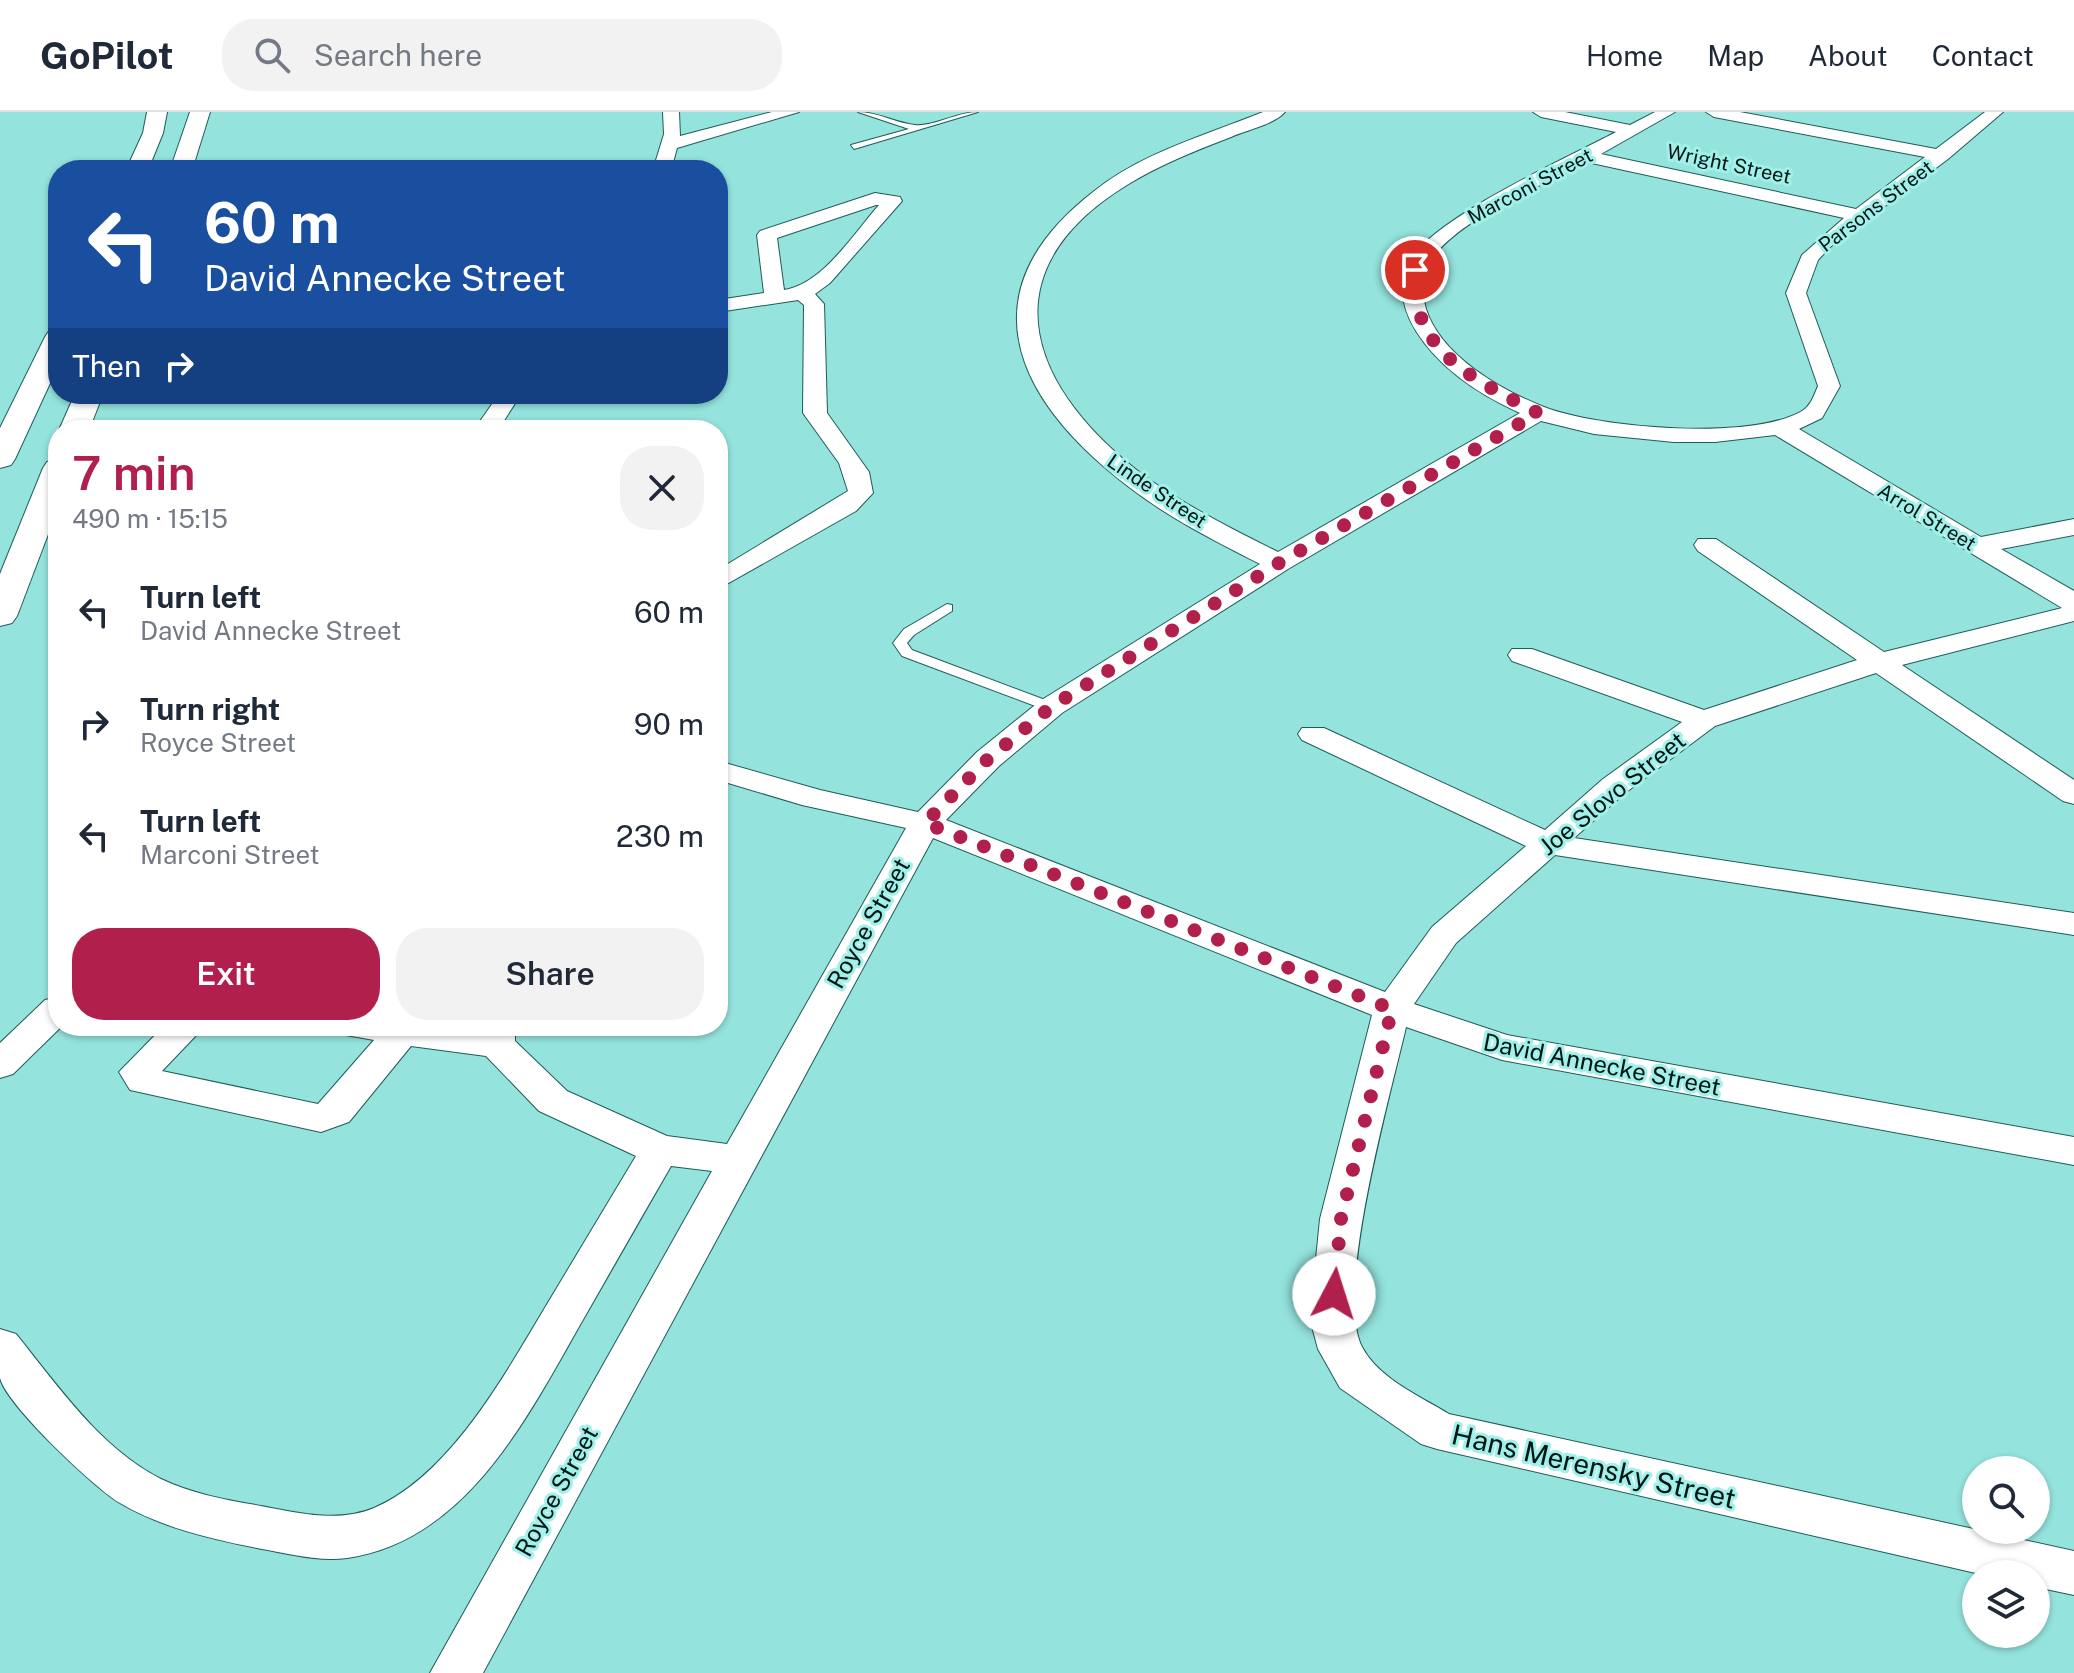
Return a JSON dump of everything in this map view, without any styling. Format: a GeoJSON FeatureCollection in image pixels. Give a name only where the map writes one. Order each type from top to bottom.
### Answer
{"type":"FeatureCollection","features":[{"type":"Feature","properties":{"kind":"street"},"geometry":{"type":"LineString","coordinates":[[141,160],[153,133],[157,112]]}},
{"type":"Feature","properties":{"kind":"street"},"geometry":{"type":"LineString","coordinates":[[184,160],[200,112]]}},
{"type":"Feature","properties":{"kind":"street"},"geometry":{"type":"LineString","coordinates":[[665,160],[671,144],[671,112]]}},
{"type":"Feature","properties":{"kind":"street","name":"Linde Street"},"geometry":{"type":"LineString","coordinates":[[1277,112],[1147,167],[1079,212],[1038,262],[1026,291],[1024,323],[1033,363],[1063,408],[1100,452],[1137,482],[1192,518],[1279,563]]}},
{"type":"Feature","properties":{"kind":"street"},"geometry":{"type":"LineString","coordinates":[[1541,112],[1634,131]]}},
{"type":"Feature","properties":{"kind":"street","name":"Marconi Street"},"geometry":{"type":"LineString","coordinates":[[1538,413],[1450,361],[1420,318],[1413,297],[1415,270],[1437,242],[1459,223],[1667,112]]}},
{"type":"Feature","properties":{"kind":"street"},"geometry":{"type":"LineString","coordinates":[[1714,112],[1942,155]]}},
{"type":"Feature","properties":{"kind":"street","name":"Parsons Street"},"geometry":{"type":"LineString","coordinates":[[1538,413],[1660,434],[1704,436],[1782,429],[1811,415],[1824,400],[1829,386],[1798,302],[1799,277],[1823,243],[1995,112]]}},
{"type":"Feature","properties":{"kind":"street"},"geometry":{"type":"LineString","coordinates":[[671,144],[785,113]]}},
{"type":"Feature","properties":{"kind":"street","name":"Wright Street"},"geometry":{"type":"LineString","coordinates":[[1586,156],[1862,216]]}},
{"type":"Feature","properties":{"kind":"street"},"geometry":{"type":"LineString","coordinates":[[728,305],[775,300],[803,293],[823,279],[893,201],[875,199],[767,235],[775,300]]}},
{"type":"Feature","properties":{"kind":"street"},"geometry":{"type":"LineString","coordinates":[[728,575],[847,506],[861,493],[853,467],[822,429],[815,413],[814,304],[803,293]]}},
{"type":"Feature","properties":{"kind":"street"},"geometry":{"type":"LineString","coordinates":[[0,459],[48,380]]}},
{"type":"Feature","properties":{"kind":"street","name":"Royce Street"},"geometry":{"type":"LineString","coordinates":[[456,1673],[925,823],[988,759],[1051,707],[1279,563],[1538,413]]}},
{"type":"Feature","properties":{"kind":"street","name":"Arrol Street"},"geometry":{"type":"LineString","coordinates":[[1782,429],[2074,603]]}},
{"type":"Feature","properties":{"kind":"street"},"geometry":{"type":"LineString","coordinates":[[0,616],[48,494]]}},
{"type":"Feature","properties":{"kind":"street"},"geometry":{"type":"LineString","coordinates":[[1974,546],[2074,527]]}},
{"type":"Feature","properties":{"kind":"street"},"geometry":{"type":"LineString","coordinates":[[1707,545],[2074,794]]}},
{"type":"Feature","properties":{"kind":"street","name":"Joe Slovo Street"},"geometry":{"type":"LineString","coordinates":[[1392,1009],[1444,935],[1614,786],[1704,720],[1882,661],[2074,613]]}},
{"type":"Feature","properties":{"kind":"street"},"geometry":{"type":"LineString","coordinates":[[1522,655],[1704,720]]}},
{"type":"Feature","properties":{"kind":"street"},"geometry":{"type":"LineString","coordinates":[[1313,734],[1549,844],[2074,924]]}},
{"type":"Feature","properties":{"kind":"street","name":"David Annecke Street"},"geometry":{"type":"LineString","coordinates":[[728,773],[813,798],[925,823],[1392,1009],[1502,1047],[2074,1151]]}},
{"type":"Feature","properties":{"kind":"street","name":"Hans Merensky Street"},"geometry":{"type":"LineString","coordinates":[[1392,1009],[1341,1219],[1332,1319],[1340,1349],[1364,1382],[1437,1430],[1510,1449],[2074,1573]]}},
{"type":"Feature","properties":{"kind":"street"},"geometry":{"type":"LineString","coordinates":[[0,1065],[48,1019]]}},
{"type":"Feature","properties":{"kind":"street"},"geometry":{"type":"LineString","coordinates":[[176,1036],[138,1072],[144,1081],[321,1118],[335,1112],[398,1036]]}},
{"type":"Feature","properties":{"kind":"street"},"geometry":{"type":"LineString","coordinates":[[497,1036],[553,1101],[660,1150],[738,1160]]}},
{"type":"Feature","properties":{"kind":"street"},"geometry":{"type":"LineString","coordinates":[[0,1347],[54,1413],[106,1467],[143,1493],[239,1524],[309,1537],[351,1536],[385,1525],[420,1505],[457,1472],[475,1450],[517,1393],[660,1150]]}},
{"type":"Feature","properties":{"kind":"lane"},"geometry":{"type":"LineString","coordinates":[[862,112],[917,129]]}},
{"type":"Feature","properties":{"kind":"lane"},"geometry":{"type":"LineString","coordinates":[[854,147],[974,112]]}},
{"type":"Feature","properties":{"kind":"lane"},"geometry":{"type":"LineString","coordinates":[[947,608],[909,632],[900,643],[907,653],[1051,707]]}},
{"type":"Feature","properties":{"kind":"route"},"geometry":{"type":"LineString","coordinates":[[1334,1294],[1341,1219],[1392,1009],[925,823],[988,759],[1051,707],[1279,563],[1538,413],[1480,382],[1450,361],[1420,318],[1413,297],[1415,270]]}}]}
